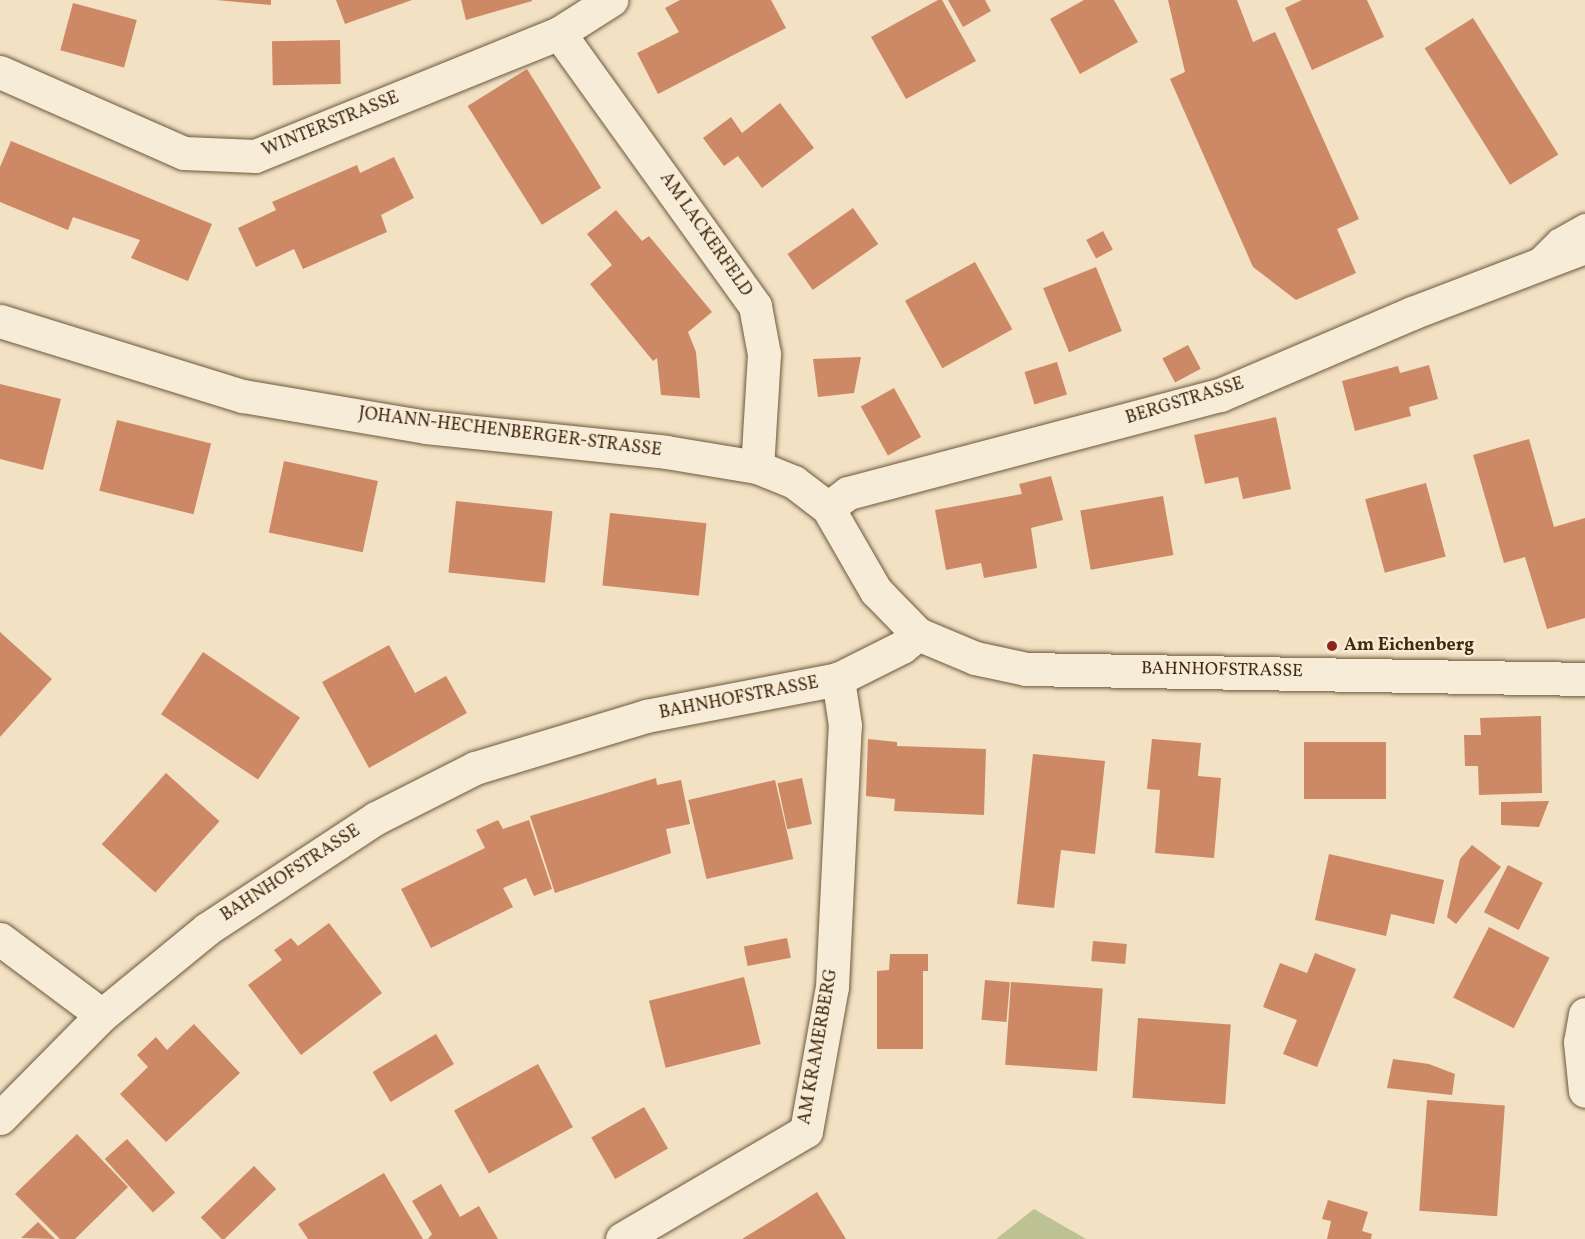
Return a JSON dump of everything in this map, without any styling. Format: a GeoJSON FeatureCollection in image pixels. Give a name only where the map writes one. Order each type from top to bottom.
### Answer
{"type":"FeatureCollection","features":[{"type":"Feature","properties":{"kind":"street","name":"WINTERSTRASSE"},"geometry":{"type":"LineString","coordinates":[[0,72],[184,153],[255,156],[559,33],[611,0]]}},
{"type":"Feature","properties":{"kind":"street","name":"AM LACKERFELD"},"geometry":{"type":"LineString","coordinates":[[559,33],[755,306],[764,354],[757,467]]}},
{"type":"Feature","properties":{"kind":"street","name":"BERGSTRASSE"},"geometry":{"type":"LineString","coordinates":[[828,508],[848,493],[1220,395],[1533,265],[1585,247]]}},
{"type":"Feature","properties":{"kind":"street","name":"JOHANN-HECHENBERGER-STRASSE"},"geometry":{"type":"LineString","coordinates":[[0,321],[243,396],[426,427],[666,452],[757,467],[794,482],[828,508],[876,591],[918,634]]}},
{"type":"Feature","properties":{"kind":"street","name":"BAHNHOFSTRASSE"},"geometry":{"type":"LineString","coordinates":[[0,1118],[102,1015],[207,929],[376,818],[476,768],[646,717],[838,680],[902,647],[918,634],[975,658],[1026,669],[1585,679]]}},
{"type":"Feature","properties":{"kind":"street","name":"AM KRAMERBERG"},"geometry":{"type":"LineString","coordinates":[[622,1239],[806,1131],[832,987],[845,725],[838,680]]}},
{"type":"Feature","properties":{"kind":"street"},"geometry":{"type":"LineString","coordinates":[[0,939],[102,1015]]}},
{"type":"Feature","properties":{"kind":"street"},"geometry":{"type":"LineString","coordinates":[[1585,1014],[1580,1042],[1585,1091]]}},
{"type":"Feature","properties":{"kind":"lane","name":"BERGSTRASSE"},"geometry":{"type":"LineString","coordinates":[[1533,265],[1557,240],[1585,225]]}},
{"type":"Feature","properties":{"kind":"green space"},"geometry":{"type":"Polygon","coordinates":[[[1034,1209],[1086,1239],[996,1239],[1034,1209]]]}},
{"type":"Feature","properties":{"kind":"building"},"geometry":{"type":"Polygon","coordinates":[[[216,0],[271,0],[271,5],[216,0]]]}},
{"type":"Feature","properties":{"kind":"building"},"geometry":{"type":"Polygon","coordinates":[[[336,0],[412,0],[345,24],[336,0]]]}},
{"type":"Feature","properties":{"kind":"building"},"geometry":{"type":"Polygon","coordinates":[[[461,0],[532,0],[532,1],[466,20],[461,0]]]}},
{"type":"Feature","properties":{"kind":"building"},"geometry":{"type":"Polygon","coordinates":[[[680,0],[771,0],[786,28],[658,94],[637,53],[679,32],[665,8],[680,0]]]}},
{"type":"Feature","properties":{"kind":"building"},"geometry":{"type":"Polygon","coordinates":[[[938,0],[942,0],[976,61],[906,99],[871,37],[938,0]]]}},
{"type":"Feature","properties":{"kind":"building"},"geometry":{"type":"Polygon","coordinates":[[[948,0],[985,0],[991,11],[963,27],[948,0]]]}},
{"type":"Feature","properties":{"kind":"building"},"geometry":{"type":"Polygon","coordinates":[[[1084,0],[1114,0],[1138,42],[1080,74],[1050,19],[1084,0]]]}},
{"type":"Feature","properties":{"kind":"building"},"geometry":{"type":"Polygon","coordinates":[[[1168,0],[1237,0],[1253,42],[1275,32],[1359,219],[1337,229],[1356,273],[1296,300],[1253,267],[1170,79],[1185,72],[1168,0]]]}},
{"type":"Feature","properties":{"kind":"building"},"geometry":{"type":"Polygon","coordinates":[[[1302,0],[1367,0],[1384,37],[1312,70],[1285,8],[1302,0]]]}},
{"type":"Feature","properties":{"kind":"building"},"geometry":{"type":"Polygon","coordinates":[[[73,3],[137,20],[124,67],[60,50],[73,3]]]}},
{"type":"Feature","properties":{"kind":"building"},"geometry":{"type":"Polygon","coordinates":[[[1473,18],[1558,155],[1510,185],[1425,48],[1473,18]]]}},
{"type":"Feature","properties":{"kind":"building"},"geometry":{"type":"Polygon","coordinates":[[[340,40],[341,84],[273,85],[272,41],[340,40]]]}},
{"type":"Feature","properties":{"kind":"building"},"geometry":{"type":"Polygon","coordinates":[[[527,69],[601,188],[542,225],[468,106],[527,69]]]}},
{"type":"Feature","properties":{"kind":"building"},"geometry":{"type":"Polygon","coordinates":[[[780,103],[814,148],[762,188],[738,156],[724,166],[703,138],[731,117],[742,133],[780,103]]]}},
{"type":"Feature","properties":{"kind":"building"},"geometry":{"type":"Polygon","coordinates":[[[11,141],[212,224],[188,281],[131,258],[140,240],[73,217],[68,230],[0,202],[0,167],[11,141]]]}},
{"type":"Feature","properties":{"kind":"building"},"geometry":{"type":"Polygon","coordinates":[[[394,157],[414,198],[381,215],[387,232],[303,269],[294,249],[256,267],[238,228],[276,210],[272,202],[357,165],[360,173],[394,157]]]}},
{"type":"Feature","properties":{"kind":"building"},"geometry":{"type":"Polygon","coordinates":[[[853,208],[878,244],[813,290],[787,254],[853,208]]]}},
{"type":"Feature","properties":{"kind":"building"},"geometry":{"type":"Polygon","coordinates":[[[616,210],[642,241],[649,236],[712,312],[688,332],[696,352],[700,398],[661,395],[657,358],[653,361],[590,284],[612,265],[587,234],[616,210]]]}},
{"type":"Feature","properties":{"kind":"building"},"geometry":{"type":"Polygon","coordinates":[[[1103,231],[1113,250],[1096,258],[1086,240],[1103,231]]]}},
{"type":"Feature","properties":{"kind":"building"},"geometry":{"type":"Polygon","coordinates":[[[975,262],[1012,329],[942,368],[905,301],[975,262]]]}},
{"type":"Feature","properties":{"kind":"building"},"geometry":{"type":"Polygon","coordinates":[[[1096,267],[1122,331],[1069,352],[1043,288],[1096,267]]]}},
{"type":"Feature","properties":{"kind":"building"},"geometry":{"type":"Polygon","coordinates":[[[1188,345],[1201,369],[1175,382],[1162,359],[1188,345]]]}},
{"type":"Feature","properties":{"kind":"building"},"geometry":{"type":"Polygon","coordinates":[[[861,357],[854,393],[818,397],[813,359],[861,357]]]}},
{"type":"Feature","properties":{"kind":"building"},"geometry":{"type":"Polygon","coordinates":[[[1057,362],[1067,395],[1034,404],[1024,372],[1057,362]]]}},
{"type":"Feature","properties":{"kind":"building"},"geometry":{"type":"Polygon","coordinates":[[[1429,365],[1438,399],[1409,407],[1411,416],[1355,431],[1342,381],[1398,366],[1400,373],[1429,365]]]}},
{"type":"Feature","properties":{"kind":"building"},"geometry":{"type":"Polygon","coordinates":[[[0,384],[61,399],[43,470],[0,459],[0,384]]]}},
{"type":"Feature","properties":{"kind":"building"},"geometry":{"type":"Polygon","coordinates":[[[894,388],[921,437],[888,455],[861,406],[894,388]]]}},
{"type":"Feature","properties":{"kind":"building"},"geometry":{"type":"Polygon","coordinates":[[[1276,417],[1291,489],[1243,499],[1238,477],[1205,484],[1194,435],[1276,417]]]}},
{"type":"Feature","properties":{"kind":"building"},"geometry":{"type":"Polygon","coordinates":[[[117,420],[211,443],[193,514],[99,491],[117,420]]]}},
{"type":"Feature","properties":{"kind":"building"},"geometry":{"type":"Polygon","coordinates":[[[1529,439],[1554,527],[1585,518],[1585,618],[1547,629],[1525,557],[1504,563],[1473,455],[1529,439]]]}},
{"type":"Feature","properties":{"kind":"building"},"geometry":{"type":"Polygon","coordinates":[[[284,461],[378,481],[363,552],[269,532],[284,461]]]}},
{"type":"Feature","properties":{"kind":"building"},"geometry":{"type":"Polygon","coordinates":[[[1051,476],[1063,520],[1031,528],[1037,568],[984,578],[981,563],[946,570],[935,510],[1022,494],[1019,484],[1051,476]]]}},
{"type":"Feature","properties":{"kind":"building"},"geometry":{"type":"Polygon","coordinates":[[[1426,483],[1446,556],[1385,573],[1365,499],[1426,483]]]}},
{"type":"Feature","properties":{"kind":"building"},"geometry":{"type":"Polygon","coordinates":[[[1163,496],[1173,555],[1091,570],[1080,511],[1163,496]]]}},
{"type":"Feature","properties":{"kind":"building"},"geometry":{"type":"Polygon","coordinates":[[[456,501],[552,511],[545,583],[448,573],[456,501]]]}},
{"type":"Feature","properties":{"kind":"building"},"geometry":{"type":"Polygon","coordinates":[[[610,513],[706,523],[699,596],[602,586],[610,513]]]}},
{"type":"Feature","properties":{"kind":"building"},"geometry":{"type":"Polygon","coordinates":[[[0,632],[52,679],[0,737],[0,632]]]}},
{"type":"Feature","properties":{"kind":"building"},"geometry":{"type":"Polygon","coordinates":[[[389,645],[415,693],[446,676],[467,713],[369,768],[322,682],[389,645]]]}},
{"type":"Feature","properties":{"kind":"building"},"geometry":{"type":"Polygon","coordinates":[[[203,652],[300,717],[258,780],[161,714],[203,652]]]}},
{"type":"Feature","properties":{"kind":"building"},"geometry":{"type":"Polygon","coordinates":[[[1541,716],[1542,793],[1479,795],[1478,766],[1465,766],[1464,735],[1481,735],[1480,718],[1541,716]]]}},
{"type":"Feature","properties":{"kind":"building"},"geometry":{"type":"Polygon","coordinates":[[[868,739],[897,742],[897,746],[986,749],[984,815],[894,811],[895,799],[866,796],[868,739]]]}},
{"type":"Feature","properties":{"kind":"building"},"geometry":{"type":"Polygon","coordinates":[[[1152,739],[1201,743],[1198,776],[1221,778],[1214,858],[1155,853],[1160,790],[1147,789],[1152,739]]]}},
{"type":"Feature","properties":{"kind":"building"},"geometry":{"type":"Polygon","coordinates":[[[1304,742],[1386,742],[1386,799],[1304,799],[1304,742]]]}},
{"type":"Feature","properties":{"kind":"building"},"geometry":{"type":"Polygon","coordinates":[[[1033,754],[1105,761],[1095,854],[1061,850],[1054,908],[1017,904],[1033,754]]]}},
{"type":"Feature","properties":{"kind":"building"},"geometry":{"type":"Polygon","coordinates":[[[166,773],[220,821],[155,893],[102,844],[166,773]]]}},
{"type":"Feature","properties":{"kind":"building"},"geometry":{"type":"Polygon","coordinates":[[[656,778],[657,785],[681,780],[690,824],[666,829],[671,853],[555,893],[530,816],[656,778]]]}},
{"type":"Feature","properties":{"kind":"building"},"geometry":{"type":"Polygon","coordinates":[[[802,778],[812,824],[787,829],[778,783],[802,778]]]}},
{"type":"Feature","properties":{"kind":"building"},"geometry":{"type":"Polygon","coordinates":[[[775,780],[793,859],[707,879],[688,800],[775,780]]]}},
{"type":"Feature","properties":{"kind":"building"},"geometry":{"type":"Polygon","coordinates":[[[1549,801],[1539,827],[1501,825],[1501,802],[1549,801]]]}},
{"type":"Feature","properties":{"kind":"building"},"geometry":{"type":"Polygon","coordinates":[[[498,820],[503,829],[529,820],[552,889],[534,896],[526,878],[503,888],[513,907],[431,948],[401,889],[485,848],[476,830],[498,820]]]}},
{"type":"Feature","properties":{"kind":"building"},"geometry":{"type":"Polygon","coordinates":[[[1472,845],[1501,867],[1456,924],[1447,917],[1460,859],[1472,845]]]}},
{"type":"Feature","properties":{"kind":"building"},"geometry":{"type":"Polygon","coordinates":[[[1329,854],[1444,880],[1434,924],[1391,914],[1386,936],[1315,920],[1329,854]]]}},
{"type":"Feature","properties":{"kind":"building"},"geometry":{"type":"Polygon","coordinates":[[[1508,865],[1543,883],[1519,930],[1484,912],[1508,865]]]}},
{"type":"Feature","properties":{"kind":"building"},"geometry":{"type":"Polygon","coordinates":[[[329,923],[382,993],[301,1055],[248,985],[282,960],[274,950],[291,938],[298,946],[329,923]]]}},
{"type":"Feature","properties":{"kind":"building"},"geometry":{"type":"Polygon","coordinates":[[[1489,927],[1550,958],[1514,1028],[1453,997],[1489,927]]]}},
{"type":"Feature","properties":{"kind":"building"},"geometry":{"type":"Polygon","coordinates":[[[787,938],[791,958],[748,966],[744,946],[787,938]]]}},
{"type":"Feature","properties":{"kind":"building"},"geometry":{"type":"Polygon","coordinates":[[[1093,941],[1127,944],[1125,964],[1091,961],[1093,941]]]}},
{"type":"Feature","properties":{"kind":"building"},"geometry":{"type":"Polygon","coordinates":[[[1315,953],[1356,969],[1317,1067],[1283,1054],[1297,1020],[1263,1007],[1280,963],[1307,973],[1315,953]]]}},
{"type":"Feature","properties":{"kind":"building"},"geometry":{"type":"Polygon","coordinates":[[[890,954],[928,954],[928,971],[923,971],[923,1049],[877,1049],[877,971],[889,970],[890,954]]]}},
{"type":"Feature","properties":{"kind":"building"},"geometry":{"type":"Polygon","coordinates":[[[744,977],[761,1044],[666,1068],[649,1001],[744,977]]]}},
{"type":"Feature","properties":{"kind":"building"},"geometry":{"type":"Polygon","coordinates":[[[985,980],[1010,982],[1006,1022],[982,1020],[985,980]]]}},
{"type":"Feature","properties":{"kind":"building"},"geometry":{"type":"Polygon","coordinates":[[[1011,982],[1103,988],[1097,1071],[1005,1065],[1011,982]]]}},
{"type":"Feature","properties":{"kind":"building"},"geometry":{"type":"Polygon","coordinates":[[[1138,1018],[1231,1024],[1225,1104],[1132,1098],[1138,1018]]]}},
{"type":"Feature","properties":{"kind":"building"},"geometry":{"type":"Polygon","coordinates":[[[194,1024],[240,1073],[166,1142],[120,1094],[148,1067],[137,1055],[156,1037],[167,1050],[194,1024]]]}},
{"type":"Feature","properties":{"kind":"building"},"geometry":{"type":"Polygon","coordinates":[[[436,1034],[454,1064],[391,1102],[373,1072],[436,1034]]]}},
{"type":"Feature","properties":{"kind":"building"},"geometry":{"type":"Polygon","coordinates":[[[1393,1059],[1429,1064],[1455,1074],[1452,1095],[1387,1088],[1393,1059]]]}},
{"type":"Feature","properties":{"kind":"building"},"geometry":{"type":"Polygon","coordinates":[[[538,1064],[573,1127],[489,1174],[454,1111],[538,1064]]]}},
{"type":"Feature","properties":{"kind":"building"},"geometry":{"type":"Polygon","coordinates":[[[1427,1100],[1505,1105],[1497,1216],[1419,1211],[1427,1100]]]}},
{"type":"Feature","properties":{"kind":"building"},"geometry":{"type":"Polygon","coordinates":[[[644,1107],[668,1149],[615,1179],[591,1138],[644,1107]]]}},
{"type":"Feature","properties":{"kind":"building"},"geometry":{"type":"Polygon","coordinates":[[[77,1134],[128,1187],[75,1239],[60,1239],[15,1194],[77,1134]]]}},
{"type":"Feature","properties":{"kind":"building"},"geometry":{"type":"Polygon","coordinates":[[[127,1139],[175,1193],[153,1213],[105,1159],[127,1139]]]}},
{"type":"Feature","properties":{"kind":"building"},"geometry":{"type":"Polygon","coordinates":[[[254,1166],[276,1189],[224,1239],[222,1239],[201,1217],[254,1166]]]}},
{"type":"Feature","properties":{"kind":"building"},"geometry":{"type":"Polygon","coordinates":[[[384,1173],[423,1239],[308,1239],[298,1224],[384,1173]]]}},
{"type":"Feature","properties":{"kind":"building"},"geometry":{"type":"Polygon","coordinates":[[[441,1184],[460,1217],[479,1206],[498,1239],[428,1239],[432,1234],[412,1201],[441,1184]]]}},
{"type":"Feature","properties":{"kind":"building"},"geometry":{"type":"Polygon","coordinates":[[[817,1192],[846,1239],[742,1239],[778,1217],[817,1192]]]}},
{"type":"Feature","properties":{"kind":"building"},"geometry":{"type":"Polygon","coordinates":[[[1328,1200],[1368,1212],[1362,1231],[1372,1234],[1371,1239],[1327,1239],[1331,1221],[1322,1219],[1328,1200]]]}},
{"type":"Feature","properties":{"kind":"building"},"geometry":{"type":"Polygon","coordinates":[[[38,1222],[55,1239],[21,1238],[38,1222]]]}},
{"type":"Feature","properties":{"kind":"place","name":"Am Eichenberg"},"geometry":{"type":"Point","coordinates":[1332,646]}}]}
